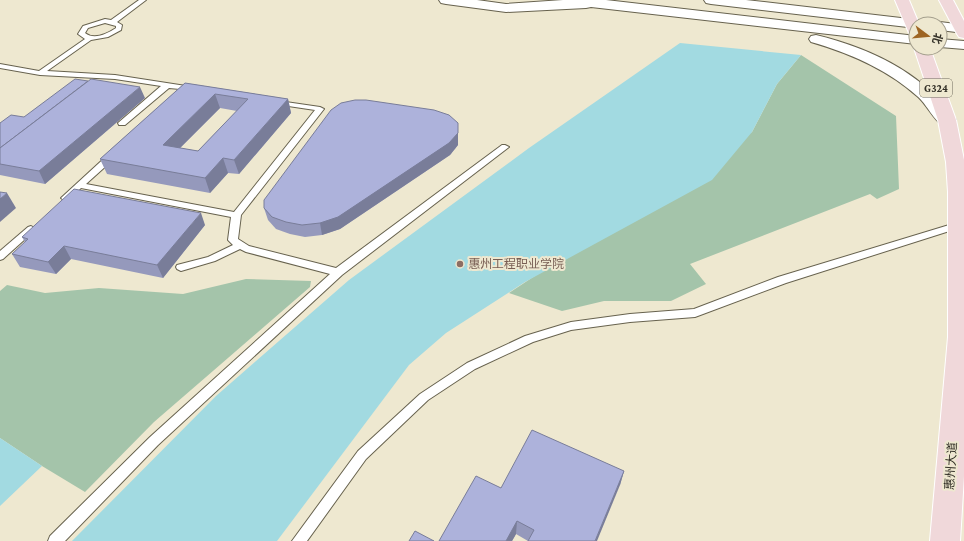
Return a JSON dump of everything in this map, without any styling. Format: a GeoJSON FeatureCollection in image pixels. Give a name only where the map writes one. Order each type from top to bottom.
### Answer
{"type":"FeatureCollection","features":[{"type":"Feature","properties":{"kind":"highway"},"geometry":{"type":"LineString","coordinates":[[902,0],[909,16]]}},
{"type":"Feature","properties":{"kind":"highway"},"geometry":{"type":"LineString","coordinates":[[947,1],[963,32]]}},
{"type":"Feature","properties":{"kind":"highway","name":"G324"},"geometry":{"type":"LineString","coordinates":[[924,56],[948,123]]}},
{"type":"Feature","properties":{"kind":"highway","name":"惠州大道"},"geometry":{"type":"LineString","coordinates":[[946,541],[960,337],[958,192],[948,123]]}},
{"type":"Feature","properties":{"kind":"street"},"geometry":{"type":"LineString","coordinates":[[446,0],[506,8],[603,4]]}},
{"type":"Feature","properties":{"kind":"street"},"geometry":{"type":"LineString","coordinates":[[570,0],[723,18],[908,44]]}},
{"type":"Feature","properties":{"kind":"street"},"geometry":{"type":"LineString","coordinates":[[717,1],[828,1]]}},
{"type":"Feature","properties":{"kind":"street"},"geometry":{"type":"LineString","coordinates":[[717,1],[908,23]]}},
{"type":"Feature","properties":{"kind":"street"},"geometry":{"type":"LineString","coordinates":[[723,18],[838,44],[894,70],[924,93],[948,123]]}},
{"type":"Feature","properties":{"kind":"street"},"geometry":{"type":"LineString","coordinates":[[948,28],[963,32]]}},
{"type":"Feature","properties":{"kind":"street"},"geometry":{"type":"LineString","coordinates":[[948,44],[964,45]]}},
{"type":"Feature","properties":{"kind":"lane"},"geometry":{"type":"LineString","coordinates":[[112,22],[143,0]]}},
{"type":"Feature","properties":{"kind":"lane"},"geometry":{"type":"LineString","coordinates":[[98,22],[112,22],[119,26],[119,29],[116,32],[103,37],[90,38],[81,34],[85,27],[98,22]]}},
{"type":"Feature","properties":{"kind":"lane"},"geometry":{"type":"LineString","coordinates":[[40,73],[90,38]]}},
{"type":"Feature","properties":{"kind":"lane"},"geometry":{"type":"LineString","coordinates":[[0,66],[40,73],[115,77],[190,89],[175,98]]}},
{"type":"Feature","properties":{"kind":"lane"},"geometry":{"type":"LineString","coordinates":[[122,123],[167,85]]}},
{"type":"Feature","properties":{"kind":"lane"},"geometry":{"type":"LineString","coordinates":[[265,101],[320,109],[236,215],[233,240],[246,249],[338,272]]}},
{"type":"Feature","properties":{"kind":"lane"},"geometry":{"type":"LineString","coordinates":[[55,541],[154,441],[338,272],[505,147]]}},
{"type":"Feature","properties":{"kind":"lane"},"geometry":{"type":"LineString","coordinates":[[56,206],[119,150]]}},
{"type":"Feature","properties":{"kind":"lane"},"geometry":{"type":"LineString","coordinates":[[79,185],[236,215]]}},
{"type":"Feature","properties":{"kind":"lane"},"geometry":{"type":"LineString","coordinates":[[0,257],[40,221]]}},
{"type":"Feature","properties":{"kind":"lane"},"geometry":{"type":"LineString","coordinates":[[299,541],[362,455],[424,397],[471,366],[529,339],[571,326],[630,318],[695,313],[782,280],[959,225]]}},
{"type":"Feature","properties":{"kind":"lane"},"geometry":{"type":"LineString","coordinates":[[181,267],[202,263],[221,256],[240,245]]}},
{"type":"Feature","properties":{"kind":"green space"},"geometry":{"type":"Polygon","coordinates":[[[801,55],[896,116],[899,189],[877,199],[870,194],[690,264],[706,284],[671,301],[604,301],[562,311],[509,293],[752,132],[777,84],[801,55]]]}},
{"type":"Feature","properties":{"kind":"green space"},"geometry":{"type":"Polygon","coordinates":[[[246,279],[311,281],[310,287],[154,422],[85,492],[0,438],[0,291],[7,285],[45,293],[99,288],[183,294],[246,279]]]}},
{"type":"Feature","properties":{"kind":"water"},"geometry":{"type":"Polygon","coordinates":[[[680,43],[801,55],[777,84],[752,132],[712,180],[525,282],[446,333],[409,365],[277,541],[72,541],[216,396],[349,280],[529,148],[680,43]]]}},
{"type":"Feature","properties":{"kind":"water"},"geometry":{"type":"Polygon","coordinates":[[[0,438],[42,466],[0,506],[0,438]]]}},
{"type":"Feature","properties":{"kind":"building"},"geometry":{"type":"Polygon","coordinates":[[[75,79],[88,81],[0,148],[0,123],[11,115],[24,117],[75,79]]]}},
{"type":"Feature","properties":{"kind":"building"},"geometry":{"type":"Polygon","coordinates":[[[91,79],[140,87],[39,171],[0,164],[0,148],[91,79]]]}},
{"type":"Feature","properties":{"kind":"building"},"geometry":{"type":"Polygon","coordinates":[[[185,83],[288,99],[234,160],[223,158],[205,178],[100,159],[185,83]],[[215,94],[163,145],[198,151],[248,99],[215,94]]]}},
{"type":"Feature","properties":{"kind":"building"},"geometry":{"type":"Polygon","coordinates":[[[355,100],[366,100],[434,110],[449,115],[458,123],[458,133],[449,143],[338,217],[320,223],[302,225],[286,222],[272,217],[264,208],[264,200],[331,110],[341,103],[355,100]]]}},
{"type":"Feature","properties":{"kind":"building"},"geometry":{"type":"Polygon","coordinates":[[[74,189],[201,213],[157,265],[64,246],[48,262],[12,254],[28,239],[22,237],[74,189]]]}},
{"type":"Feature","properties":{"kind":"building"},"geometry":{"type":"Polygon","coordinates":[[[0,192],[7,193],[0,199],[0,192]]]}},
{"type":"Feature","properties":{"kind":"building"},"geometry":{"type":"Polygon","coordinates":[[[532,430],[624,471],[595,541],[528,541],[534,530],[517,521],[506,541],[439,541],[476,476],[501,488],[532,430]]]}},
{"type":"Feature","properties":{"kind":"building"},"geometry":{"type":"Polygon","coordinates":[[[415,531],[434,541],[409,541],[415,531]]]}},
{"type":"Feature","properties":{"kind":"place","name":"惠州工程职业学院"},"geometry":{"type":"Point","coordinates":[460,264]}}]}
